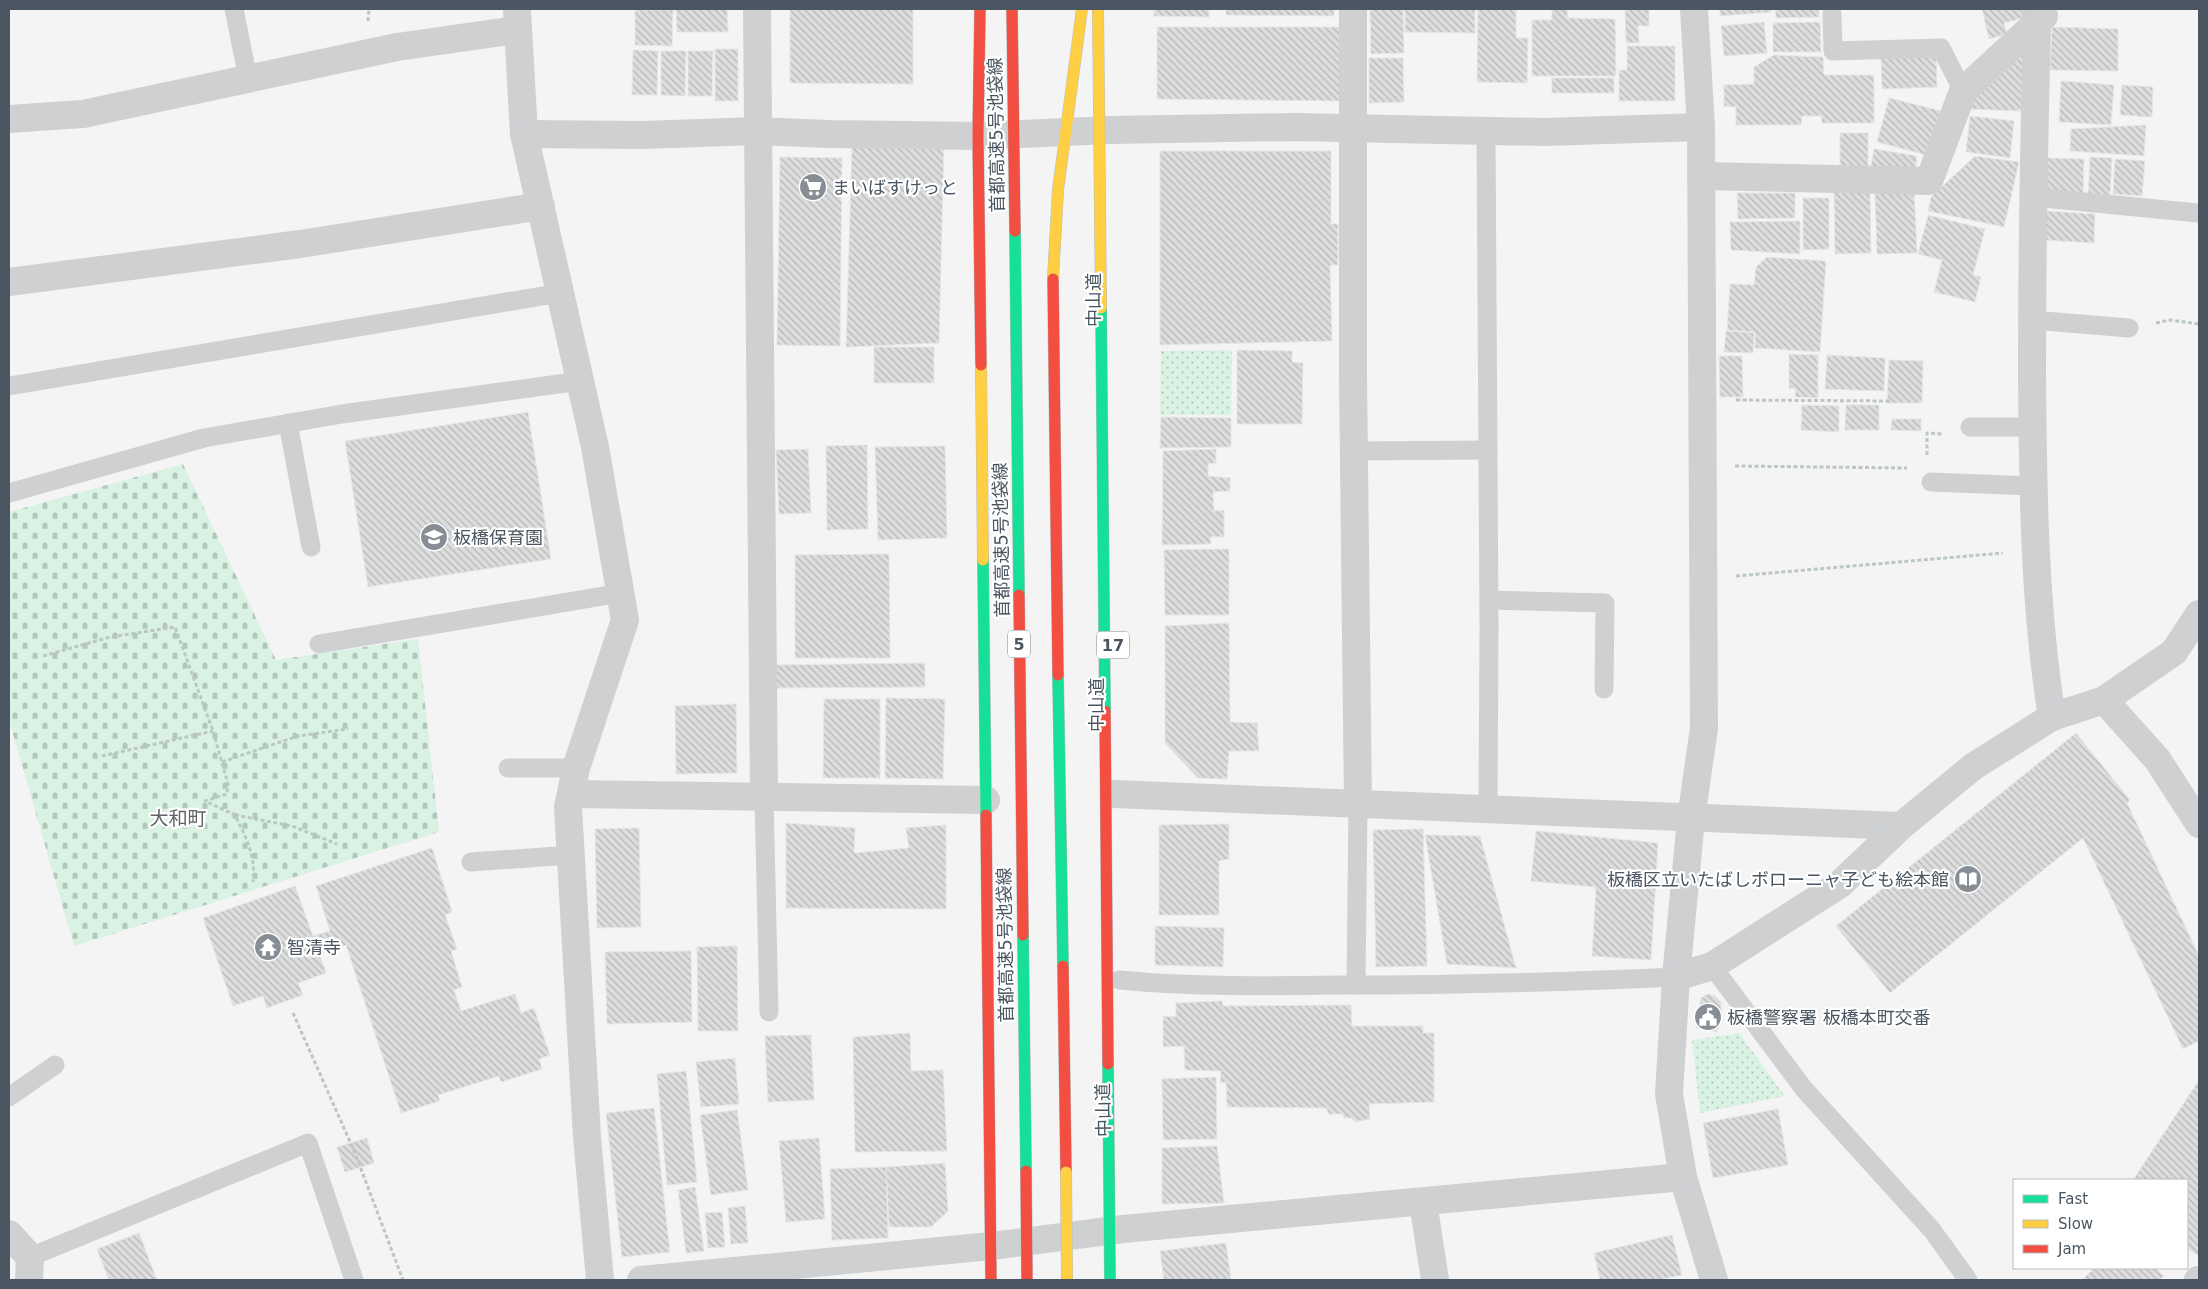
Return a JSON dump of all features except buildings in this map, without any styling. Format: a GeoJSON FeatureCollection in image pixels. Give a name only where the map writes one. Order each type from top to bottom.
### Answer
{"type":"FeatureCollection","features":[{"type":"Feature","properties":{"kind":"highway"},"geometry":{"type":"LineString","coordinates":[[980,9],[978,136],[991,1280]]}},
{"type":"Feature","properties":{"kind":"highway","name":"首都高速5号池袋線"},"geometry":{"type":"LineString","coordinates":[[1012,9],[1027,1280]]}},
{"type":"Feature","properties":{"kind":"highway"},"geometry":{"type":"LineString","coordinates":[[1068,1280],[1052,299],[1058,190],[1082,9]]}},
{"type":"Feature","properties":{"kind":"highway"},"geometry":{"type":"LineString","coordinates":[[1098,9],[1110,1280]]}},
{"type":"Feature","properties":{"kind":"highway","name":"中山道"},"geometry":{"type":"LineString","coordinates":[[1110,9],[1109,130],[1114,794],[1119,1000]]}},
{"type":"Feature","properties":{"kind":"highway"},"geometry":{"type":"LineString","coordinates":[[991,1246],[1004,1272]]}},
{"type":"Feature","properties":{"kind":"street"},"geometry":{"type":"LineString","coordinates":[[757,9],[764,797]]}},
{"type":"Feature","properties":{"kind":"street"},"geometry":{"type":"LineString","coordinates":[[1353,9],[1354,451],[1358,805]]}},
{"type":"Feature","properties":{"kind":"street"},"geometry":{"type":"LineString","coordinates":[[1694,9],[1701,126],[1704,728],[1691,819],[1676,977],[1669,1094],[1684,1177],[1714,1280]]}},
{"type":"Feature","properties":{"kind":"street"},"geometry":{"type":"LineString","coordinates":[[1701,176],[1929,181],[1964,91],[2040,14]]}},
{"type":"Feature","properties":{"kind":"street"},"geometry":{"type":"LineString","coordinates":[[2040,14],[2033,197],[2033,486],[2045,670],[2052,717]]}},
{"type":"Feature","properties":{"kind":"street"},"geometry":{"type":"LineString","coordinates":[[9,119],[83,114],[516,20],[524,134],[595,447],[625,620],[574,781],[568,806],[586,1137],[600,1280]]}},
{"type":"Feature","properties":{"kind":"street"},"geometry":{"type":"LineString","coordinates":[[524,134],[642,135],[758,131],[978,136],[1109,130],[1354,128],[1544,132],[1701,126]]}},
{"type":"Feature","properties":{"kind":"street"},"geometry":{"type":"LineString","coordinates":[[9,282],[300,244],[541,206]]}},
{"type":"Feature","properties":{"kind":"street"},"geometry":{"type":"LineString","coordinates":[[1676,977],[1712,966],[1839,885],[1901,826],[1974,766],[2052,717],[2104,700],[2174,652],[2199,614]]}},
{"type":"Feature","properties":{"kind":"street"},"geometry":{"type":"LineString","coordinates":[[2104,700],[2157,759],[2199,824]]}},
{"type":"Feature","properties":{"kind":"street"},"geometry":{"type":"LineString","coordinates":[[574,781],[764,797],[986,800]]}},
{"type":"Feature","properties":{"kind":"street"},"geometry":{"type":"LineString","coordinates":[[1114,794],[1691,819],[1901,826]]}},
{"type":"Feature","properties":{"kind":"street"},"geometry":{"type":"LineString","coordinates":[[641,1280],[738,1276],[1123,1229],[1684,1177]]}},
{"type":"Feature","properties":{"kind":"street"},"geometry":{"type":"LineString","coordinates":[[1423,1202],[1435,1280]]}},
{"type":"Feature","properties":{"kind":"street"},"geometry":{"type":"LineString","coordinates":[[9,1234],[30,1268]]}},
{"type":"Feature","properties":{"kind":"lane"},"geometry":{"type":"LineString","coordinates":[[234,9],[248,79]]}},
{"type":"Feature","properties":{"kind":"lane"},"geometry":{"type":"LineString","coordinates":[[1832,14],[1833,51],[1942,48],[1964,91]]}},
{"type":"Feature","properties":{"kind":"lane"},"geometry":{"type":"LineString","coordinates":[[1486,130],[1489,600],[1488,810]]}},
{"type":"Feature","properties":{"kind":"lane"},"geometry":{"type":"LineString","coordinates":[[2033,197],[2198,212]]}},
{"type":"Feature","properties":{"kind":"lane"},"geometry":{"type":"LineString","coordinates":[[9,386],[560,293]]}},
{"type":"Feature","properties":{"kind":"lane"},"geometry":{"type":"LineString","coordinates":[[2032,320],[2129,328]]}},
{"type":"Feature","properties":{"kind":"lane"},"geometry":{"type":"LineString","coordinates":[[9,493],[204,438],[288,423],[580,381]]}},
{"type":"Feature","properties":{"kind":"lane"},"geometry":{"type":"LineString","coordinates":[[288,423],[311,547]]}},
{"type":"Feature","properties":{"kind":"lane"},"geometry":{"type":"LineString","coordinates":[[1970,427],[2032,427]]}},
{"type":"Feature","properties":{"kind":"lane"},"geometry":{"type":"LineString","coordinates":[[1354,451],[1488,450]]}},
{"type":"Feature","properties":{"kind":"lane"},"geometry":{"type":"LineString","coordinates":[[1931,482],[2033,486]]}},
{"type":"Feature","properties":{"kind":"lane"},"geometry":{"type":"LineString","coordinates":[[319,644],[621,593]]}},
{"type":"Feature","properties":{"kind":"lane"},"geometry":{"type":"LineString","coordinates":[[1489,600],[1605,603],[1604,689]]}},
{"type":"Feature","properties":{"kind":"lane"},"geometry":{"type":"LineString","coordinates":[[508,768],[574,781]]}},
{"type":"Feature","properties":{"kind":"lane"},"geometry":{"type":"LineString","coordinates":[[764,797],[769,1012]]}},
{"type":"Feature","properties":{"kind":"lane"},"geometry":{"type":"LineString","coordinates":[[1356,985],[1358,805]]}},
{"type":"Feature","properties":{"kind":"lane"},"geometry":{"type":"LineString","coordinates":[[471,862],[571,855]]}},
{"type":"Feature","properties":{"kind":"lane"},"geometry":{"type":"LineString","coordinates":[[1712,966],[1804,1089],[1932,1230],[1968,1280]]}},
{"type":"Feature","properties":{"kind":"lane"},"geometry":{"type":"LineString","coordinates":[[1119,980],[1149,983],[1260,986],[1488,984],[1676,977]]}},
{"type":"Feature","properties":{"kind":"lane"},"geometry":{"type":"LineString","coordinates":[[9,1097],[55,1065]]}},
{"type":"Feature","properties":{"kind":"lane"},"geometry":{"type":"LineString","coordinates":[[30,1268],[308,1143],[354,1280]]}},
{"type":"Feature","properties":{"kind":"path"},"geometry":{"type":"LineString","coordinates":[[2129,328],[2170,320],[2199,324]]}},
{"type":"Feature","properties":{"kind":"path"},"geometry":{"type":"LineString","coordinates":[[1703,400],[1890,401]]}},
{"type":"Feature","properties":{"kind":"path"},"geometry":{"type":"LineString","coordinates":[[1927,460],[1927,433],[1966,436],[1970,427]]}},
{"type":"Feature","properties":{"kind":"path"},"geometry":{"type":"LineString","coordinates":[[1702,465],[1909,468]]}},
{"type":"Feature","properties":{"kind":"path"},"geometry":{"type":"LineString","coordinates":[[1703,579],[2037,550]]}},
{"type":"Feature","properties":{"kind":"path"},"geometry":{"type":"LineString","coordinates":[[43,656],[110,637],[175,628],[213,731],[228,784],[227,794],[205,801],[235,815],[292,826],[337,844]]}},
{"type":"Feature","properties":{"kind":"path"},"geometry":{"type":"LineString","coordinates":[[222,762],[298,736],[348,729]]}},
{"type":"Feature","properties":{"kind":"path"},"geometry":{"type":"LineString","coordinates":[[102,756],[213,731]]}},
{"type":"Feature","properties":{"kind":"path"},"geometry":{"type":"LineString","coordinates":[[235,815],[251,848],[254,868],[252,882]]}},
{"type":"Feature","properties":{"kind":"path"},"geometry":{"type":"LineString","coordinates":[[293,1013],[355,1153],[403,1280]]}},
{"type":"Feature","properties":{"kind":"green space"},"geometry":{"type":"Polygon","coordinates":[[[1232,350],[1231,415],[1160,415],[1161,351],[1232,350]]]}},
{"type":"Feature","properties":{"kind":"green space"},"geometry":{"type":"Polygon","coordinates":[[[183,464],[276,660],[418,639],[439,832],[74,946],[9,720],[9,512],[183,464]]]}},
{"type":"Feature","properties":{"kind":"green space"},"geometry":{"type":"Polygon","coordinates":[[[1739,1033],[1785,1096],[1700,1113],[1692,1040],[1739,1033]]]}},
{"type":"Feature","properties":{"kind":"traffic: fast"},"geometry":{"type":"LineString","coordinates":[[1015,231],[1019,595]]}},
{"type":"Feature","properties":{"kind":"traffic: fast"},"geometry":{"type":"LineString","coordinates":[[1101,308],[1105,711]]}},
{"type":"Feature","properties":{"kind":"traffic: fast"},"geometry":{"type":"LineString","coordinates":[[983,560],[986,815]]}},
{"type":"Feature","properties":{"kind":"traffic: fast"},"geometry":{"type":"LineString","coordinates":[[1058,675],[1063,966]]}},
{"type":"Feature","properties":{"kind":"traffic: fast"},"geometry":{"type":"LineString","coordinates":[[1023,935],[1026,1171]]}},
{"type":"Feature","properties":{"kind":"traffic: fast"},"geometry":{"type":"LineString","coordinates":[[1108,1064],[1110,1280]]}},
{"type":"Feature","properties":{"kind":"traffic: slow"},"geometry":{"type":"LineString","coordinates":[[1053,279],[1058,190],[1082,9]]}},
{"type":"Feature","properties":{"kind":"traffic: slow"},"geometry":{"type":"LineString","coordinates":[[1098,9],[1101,308]]}},
{"type":"Feature","properties":{"kind":"traffic: slow"},"geometry":{"type":"LineString","coordinates":[[981,365],[983,560]]}},
{"type":"Feature","properties":{"kind":"traffic: slow"},"geometry":{"type":"LineString","coordinates":[[1066,1172],[1067,1280]]}},
{"type":"Feature","properties":{"kind":"traffic: jam"},"geometry":{"type":"LineString","coordinates":[[980,9],[978,136],[981,365]]}},
{"type":"Feature","properties":{"kind":"traffic: jam"},"geometry":{"type":"LineString","coordinates":[[1012,9],[1015,231]]}},
{"type":"Feature","properties":{"kind":"traffic: jam"},"geometry":{"type":"LineString","coordinates":[[1053,279],[1058,675]]}},
{"type":"Feature","properties":{"kind":"traffic: jam"},"geometry":{"type":"LineString","coordinates":[[1019,595],[1023,935]]}},
{"type":"Feature","properties":{"kind":"traffic: jam"},"geometry":{"type":"LineString","coordinates":[[1105,711],[1108,1064]]}},
{"type":"Feature","properties":{"kind":"traffic: jam"},"geometry":{"type":"LineString","coordinates":[[986,815],[991,1280]]}},
{"type":"Feature","properties":{"kind":"traffic: jam"},"geometry":{"type":"LineString","coordinates":[[1063,966],[1066,1172]]}},
{"type":"Feature","properties":{"kind":"traffic: jam"},"geometry":{"type":"LineString","coordinates":[[1026,1171],[1027,1280]]}},
{"type":"Feature","properties":{"kind":"place","name":"まいばすけっと"},"geometry":{"type":"Point","coordinates":[813,187]}},
{"type":"Feature","properties":{"kind":"place","name":"板橋保育園"},"geometry":{"type":"Point","coordinates":[434,537]}},
{"type":"Feature","properties":{"kind":"place","name":"板橋区立いたばしボローニャ子ども絵本館"},"geometry":{"type":"Point","coordinates":[1968,879]}},
{"type":"Feature","properties":{"kind":"place","name":"智清寺"},"geometry":{"type":"Point","coordinates":[268,947]}},
{"type":"Feature","properties":{"kind":"place","name":"板橋警察署 板橋本町交番"},"geometry":{"type":"Point","coordinates":[1708,1017]}},
{"type":"Feature","properties":{"kind":"district","name":"大和町"},"geometry":{"type":"Point","coordinates":[178,818]}}]}
